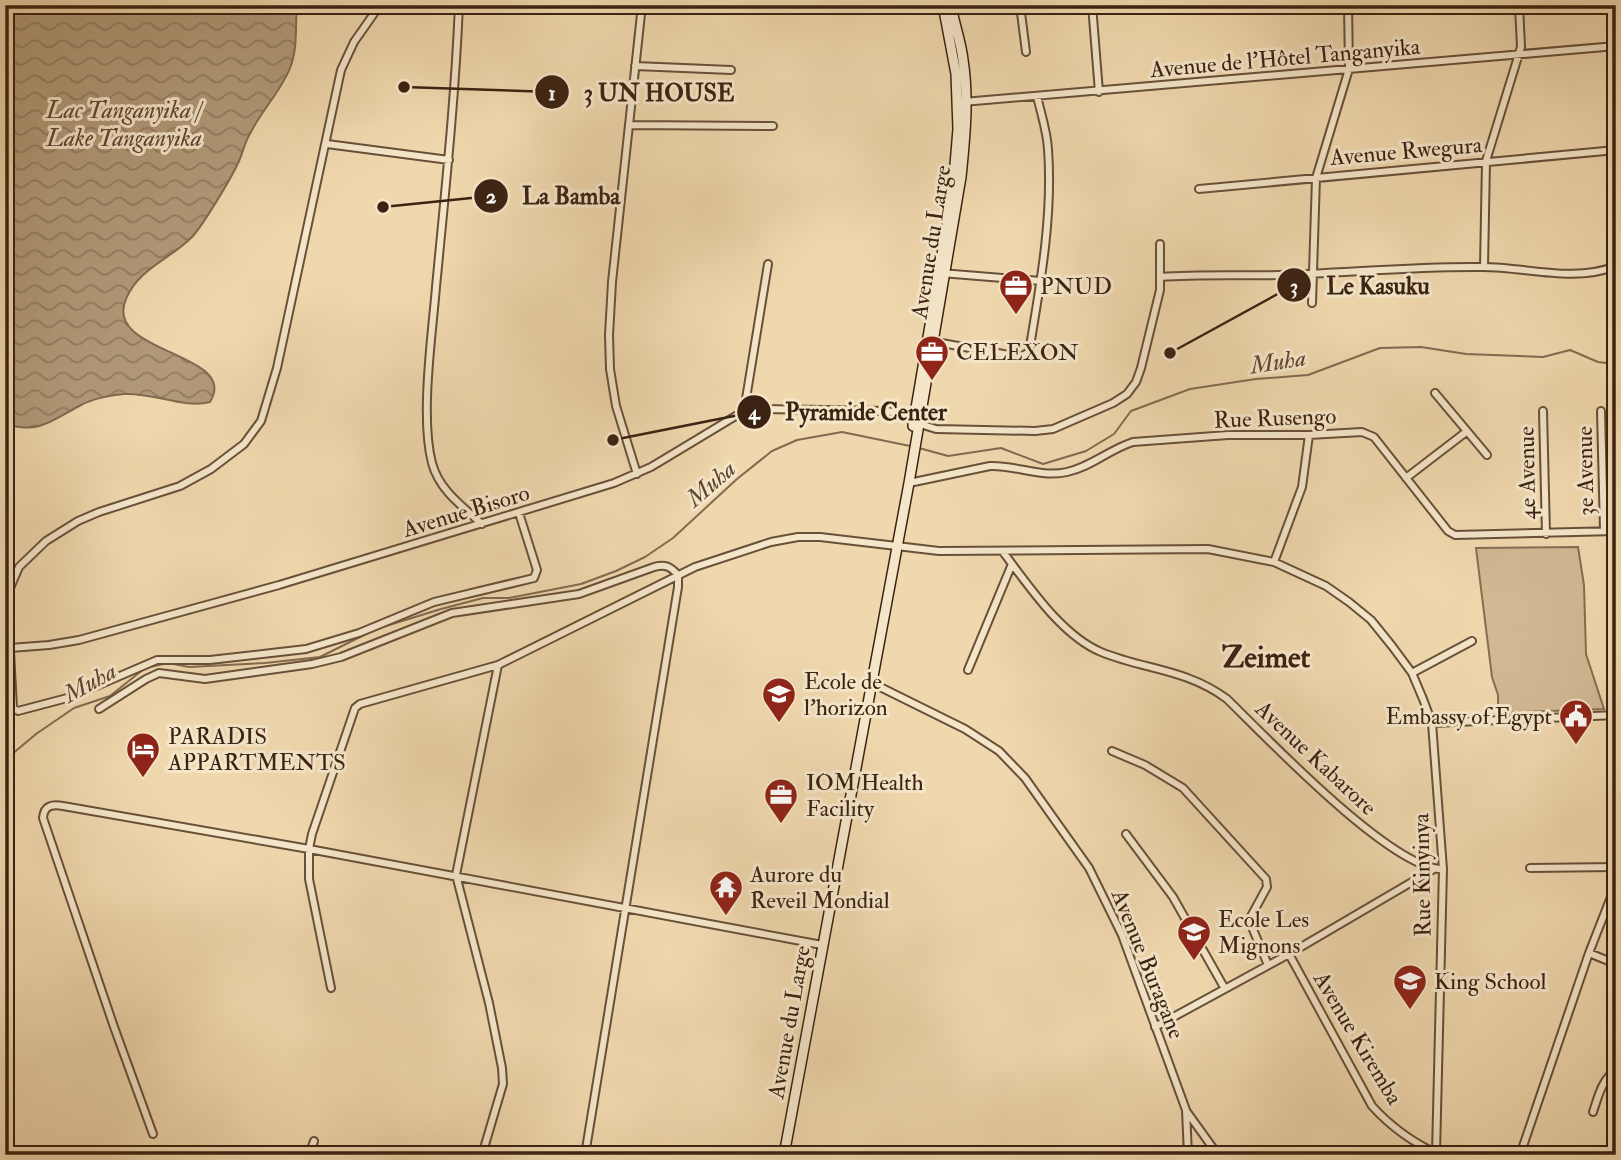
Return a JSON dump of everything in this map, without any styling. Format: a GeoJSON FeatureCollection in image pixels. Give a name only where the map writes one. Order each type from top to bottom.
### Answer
{"type":"FeatureCollection","features":[{"type":"Feature","properties":{"kind":"main road","name":"Avenue du Large"},"geometry":{"type":"LineString","coordinates":[[943,5],[962,102]]}},
{"type":"Feature","properties":{"kind":"main road","name":"Avenue du Large"},"geometry":{"type":"LineString","coordinates":[[900,525],[901,497],[911,457],[961,177],[963,58],[951,5]]}},
{"type":"Feature","properties":{"kind":"main road","name":"Avenue du Large"},"geometry":{"type":"LineString","coordinates":[[784,1155],[909,483],[911,457]]}},
{"type":"Feature","properties":{"kind":"street"},"geometry":{"type":"LineString","coordinates":[[380,5],[354,42],[341,70],[277,368],[263,416],[256,429],[236,452],[190,481],[168,491],[89,516],[66,527],[41,545],[19,567],[8,589],[6,610],[12,705],[18,711],[71,697],[157,660],[210,660],[319,646],[359,633],[434,602],[534,578],[537,570],[519,513]]}},
{"type":"Feature","properties":{"kind":"street"},"geometry":{"type":"LineString","coordinates":[[459,5],[449,160],[428,391],[430,452],[432,463],[448,494],[482,524]]}},
{"type":"Feature","properties":{"kind":"street"},"geometry":{"type":"LineString","coordinates":[[637,474],[616,406],[610,369],[609,335],[612,282],[642,5]]}},
{"type":"Feature","properties":{"kind":"street"},"geometry":{"type":"LineString","coordinates":[[1020,5],[1026,52]]}},
{"type":"Feature","properties":{"kind":"street"},"geometry":{"type":"LineString","coordinates":[[1092,5],[1099,92]]}},
{"type":"Feature","properties":{"kind":"street"},"geometry":{"type":"LineString","coordinates":[[1312,303],[1316,178],[1349,69],[1348,5]]}},
{"type":"Feature","properties":{"kind":"street"},"geometry":{"type":"LineString","coordinates":[[1484,267],[1486,161],[1519,55],[1522,38],[1519,5]]}},
{"type":"Feature","properties":{"kind":"street","name":"Avenue de l'Hôtel Tanganyika"},"geometry":{"type":"LineString","coordinates":[[962,102],[1616,46]]}},
{"type":"Feature","properties":{"kind":"street"},"geometry":{"type":"LineString","coordinates":[[635,66],[731,70]]}},
{"type":"Feature","properties":{"kind":"street"},"geometry":{"type":"LineString","coordinates":[[931,341],[1021,357],[1029,352],[1041,281],[1048,192],[1047,136],[1037,96]]}},
{"type":"Feature","properties":{"kind":"street"},"geometry":{"type":"LineString","coordinates":[[629,125],[773,126]]}},
{"type":"Feature","properties":{"kind":"street"},"geometry":{"type":"LineString","coordinates":[[327,144],[449,160]]}},
{"type":"Feature","properties":{"kind":"street","name":"Avenue Rwegura"},"geometry":{"type":"LineString","coordinates":[[1199,189],[1616,149]]}},
{"type":"Feature","properties":{"kind":"street","name":"Avenue Bisoro"},"geometry":{"type":"LineString","coordinates":[[10,648],[79,640],[279,585],[519,513],[637,474],[744,411],[772,408],[887,411],[897,412],[936,429],[1035,431],[1062,425],[1113,403],[1127,394],[1136,382],[1161,277],[1160,244]]}},
{"type":"Feature","properties":{"kind":"street"},"geometry":{"type":"LineString","coordinates":[[744,411],[768,264]]}},
{"type":"Feature","properties":{"kind":"street"},"geometry":{"type":"LineString","coordinates":[[1161,277],[1484,267],[1552,273],[1583,272],[1616,266]]}},
{"type":"Feature","properties":{"kind":"street"},"geometry":{"type":"LineString","coordinates":[[943,273],[1041,281]]}},
{"type":"Feature","properties":{"kind":"street"},"geometry":{"type":"LineString","coordinates":[[1435,393],[1487,455]]}},
{"type":"Feature","properties":{"kind":"street","name":"4e Avenue"},"geometry":{"type":"LineString","coordinates":[[1543,411],[1546,534]]}},
{"type":"Feature","properties":{"kind":"street","name":"3e Avenue"},"geometry":{"type":"LineString","coordinates":[[1601,411],[1604,531]]}},
{"type":"Feature","properties":{"kind":"street"},"geometry":{"type":"LineString","coordinates":[[1406,478],[1466,432]]}},
{"type":"Feature","properties":{"kind":"street","name":"Rue Rusengo"},"geometry":{"type":"LineString","coordinates":[[909,483],[990,466],[1036,473],[1069,472],[1133,442],[1228,435],[1368,433],[1374,437],[1448,531],[1455,535],[1616,531]]}},
{"type":"Feature","properties":{"kind":"street"},"geometry":{"type":"LineString","coordinates":[[1273,562],[1302,487],[1309,435]]}},
{"type":"Feature","properties":{"kind":"street","name":"Rue Kinyinya"},"geometry":{"type":"LineString","coordinates":[[309,849],[356,706],[498,665],[678,575],[713,560],[771,542],[798,537],[852,539],[939,551],[1208,549],[1273,562],[1314,579],[1371,620],[1412,673],[1432,723],[1443,869],[1438,1154]]}},
{"type":"Feature","properties":{"kind":"street","name":"Avenue Kabarore"},"geometry":{"type":"LineString","coordinates":[[1003,552],[1058,620],[1083,643],[1100,652],[1186,676],[1209,686],[1227,699],[1357,823],[1392,848],[1434,869],[1443,869]]}},
{"type":"Feature","properties":{"kind":"street"},"geometry":{"type":"LineString","coordinates":[[968,670],[1012,564]]}},
{"type":"Feature","properties":{"kind":"street"},"geometry":{"type":"LineString","coordinates":[[100,709],[159,673],[205,678],[312,664],[341,657],[452,613],[579,594],[660,565],[672,568],[678,575],[678,587],[585,1155]]}},
{"type":"Feature","properties":{"kind":"street"},"geometry":{"type":"LineString","coordinates":[[1412,673],[1472,641]]}},
{"type":"Feature","properties":{"kind":"street"},"geometry":{"type":"LineString","coordinates":[[482,1155],[503,1084],[502,1068],[492,1014],[456,875],[498,665]]}},
{"type":"Feature","properties":{"kind":"street","name":"Avenue Buragane"},"geometry":{"type":"LineString","coordinates":[[872,683],[965,729],[999,751],[1025,778],[1088,868],[1122,935],[1186,1110],[1188,1155]]}},
{"type":"Feature","properties":{"kind":"street"},"geometry":{"type":"LineString","coordinates":[[1432,723],[1616,715]]}},
{"type":"Feature","properties":{"kind":"street"},"geometry":{"type":"LineString","coordinates":[[1112,751],[1145,765],[1183,788],[1266,879],[1267,887],[1249,920],[1268,965]]}},
{"type":"Feature","properties":{"kind":"street"},"geometry":{"type":"LineString","coordinates":[[153,1135],[87,951],[43,813],[50,805],[456,875],[822,945]]}},
{"type":"Feature","properties":{"kind":"street"},"geometry":{"type":"LineString","coordinates":[[1126,834],[1173,897],[1225,989]]}},
{"type":"Feature","properties":{"kind":"street"},"geometry":{"type":"LineString","coordinates":[[309,849],[309,879],[331,988]]}},
{"type":"Feature","properties":{"kind":"street"},"geometry":{"type":"LineString","coordinates":[[1530,868],[1616,867]]}},
{"type":"Feature","properties":{"kind":"street"},"geometry":{"type":"LineString","coordinates":[[1154,1027],[1289,954],[1434,869]]}},
{"type":"Feature","properties":{"kind":"street"},"geometry":{"type":"LineString","coordinates":[[1520,1155],[1589,953],[1616,884]]}},
{"type":"Feature","properties":{"kind":"street"},"geometry":{"type":"LineString","coordinates":[[1589,953],[1616,964]]}},
{"type":"Feature","properties":{"kind":"street","name":"Avenue Kiremba"},"geometry":{"type":"LineString","coordinates":[[1289,954],[1372,1106],[1407,1138],[1438,1154]]}},
{"type":"Feature","properties":{"kind":"street"},"geometry":{"type":"LineString","coordinates":[[1593,1112],[1608,1077],[1616,1070]]}},
{"type":"Feature","properties":{"kind":"street"},"geometry":{"type":"LineString","coordinates":[[1186,1110],[1218,1155]]}},
{"type":"Feature","properties":{"kind":"street"},"geometry":{"type":"LineString","coordinates":[[309,1155],[314,1141]]}},
{"type":"Feature","properties":{"kind":"shaded area"},"geometry":{"type":"Polygon","coordinates":[[[1578,547],[1584,585],[1586,654],[1604,709],[1498,713],[1498,695],[1492,677],[1476,548],[1578,547]]]}},
{"type":"Feature","properties":{"kind":"water","name":"Lac Tanganyika / Lake Tanganyika"},"geometry":{"type":"Polygon","coordinates":[[[5,5],[297,5],[295,45],[290,68],[249,135],[224,189],[191,238],[146,272],[126,299],[124,317],[133,331],[207,373],[214,385],[210,402],[200,404],[146,395],[119,395],[85,403],[36,427],[16,427],[5,423],[5,5]]]}},
{"type":"Feature","properties":{"kind":"waterway","name":"Muha"},"geometry":{"type":"LineString","coordinates":[[919,448],[948,456],[1001,448],[1043,464],[1086,451],[1114,434],[1131,411],[1190,389],[1256,379],[1308,375],[1380,348],[1421,347],[1466,354],[1543,357],[1570,350],[1598,362],[1616,364]]}},
{"type":"Feature","properties":{"kind":"waterway","name":"Muha"},"geometry":{"type":"LineString","coordinates":[[5,760],[36,734],[74,708],[110,696],[145,668],[168,663],[189,667],[320,657],[376,629],[441,609],[483,598],[509,598],[581,584],[616,571],[645,557],[673,538],[772,451],[797,440],[842,432],[910,446]]}},
{"type":"Feature","properties":{"kind":"place","name":"3 UN HOUSE"},"geometry":{"type":"Point","coordinates":[404,87]}},
{"type":"Feature","properties":{"kind":"place","name":"La Bamba"},"geometry":{"type":"Point","coordinates":[383,207]}},
{"type":"Feature","properties":{"kind":"place","name":"PNUD"},"geometry":{"type":"Point","coordinates":[1016,316]}},
{"type":"Feature","properties":{"kind":"place","name":"Le Kasuku"},"geometry":{"type":"Point","coordinates":[1170,353]}},
{"type":"Feature","properties":{"kind":"place","name":"CELEXON"},"geometry":{"type":"Point","coordinates":[932,382]}},
{"type":"Feature","properties":{"kind":"place","name":"Pyramide Center"},"geometry":{"type":"Point","coordinates":[613,440]}},
{"type":"Feature","properties":{"kind":"place","name":"Ecole de l'horizon"},"geometry":{"type":"Point","coordinates":[779,724]}},
{"type":"Feature","properties":{"kind":"place","name":"Embassy of Egypt"},"geometry":{"type":"Point","coordinates":[1576,746]}},
{"type":"Feature","properties":{"kind":"place","name":"PARADIS APPARTMENTS"},"geometry":{"type":"Point","coordinates":[143,779]}},
{"type":"Feature","properties":{"kind":"place","name":"IOM Health Facility"},"geometry":{"type":"Point","coordinates":[781,825]}},
{"type":"Feature","properties":{"kind":"place","name":"Aurore du Reveil Mondial"},"geometry":{"type":"Point","coordinates":[726,917]}},
{"type":"Feature","properties":{"kind":"place","name":"Ecole Les Mignons"},"geometry":{"type":"Point","coordinates":[1194,962]}},
{"type":"Feature","properties":{"kind":"place","name":"King School"},"geometry":{"type":"Point","coordinates":[1410,1011]}},
{"type":"Feature","properties":{"kind":"district","name":"Zeimet"},"geometry":{"type":"Point","coordinates":[1266,657]}}]}
